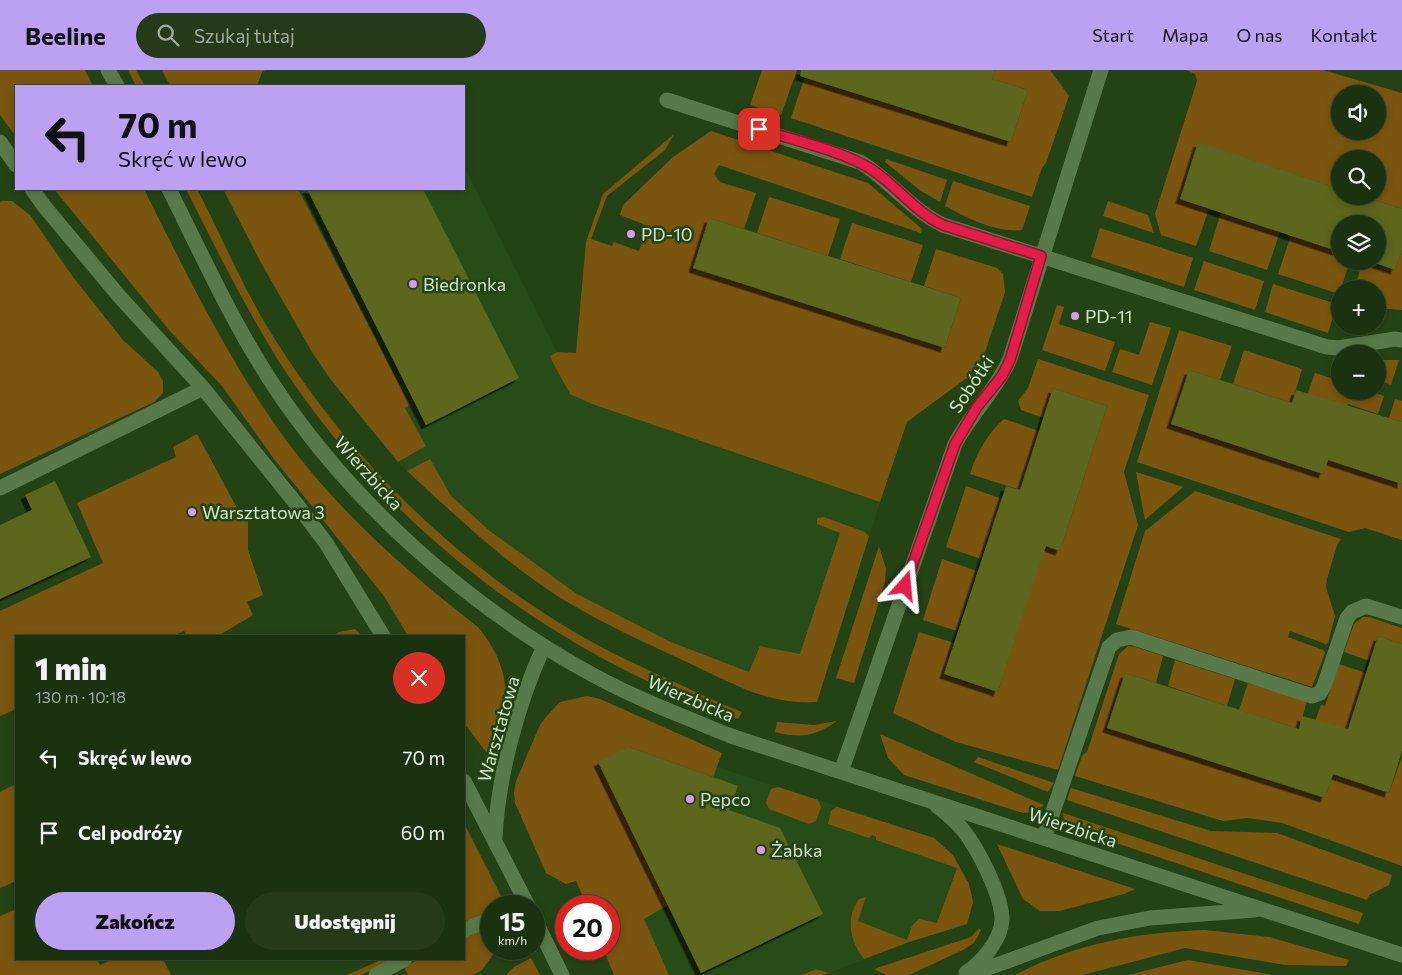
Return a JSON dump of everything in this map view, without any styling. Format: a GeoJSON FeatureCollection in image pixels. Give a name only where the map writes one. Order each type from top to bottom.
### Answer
{"type":"FeatureCollection","features":[{"type":"Feature","properties":{"kind":"street"},"geometry":{"type":"LineString","coordinates":[[108,70],[116,85]]}},
{"type":"Feature","properties":{"kind":"street","name":"Sobótki"},"geometry":{"type":"LineString","coordinates":[[841,772],[955,444],[977,407],[1002,376],[1010,360],[1041,256],[1101,70]]}},
{"type":"Feature","properties":{"kind":"street"},"geometry":{"type":"LineString","coordinates":[[667,100],[860,162],[881,176],[936,222],[1327,346],[1338,348],[1395,338],[1402,340]]}},
{"type":"Feature","properties":{"kind":"street"},"geometry":{"type":"LineString","coordinates":[[0,142],[15,164]]}},
{"type":"Feature","properties":{"kind":"street"},"geometry":{"type":"LineString","coordinates":[[33,190],[119,296],[203,388],[326,543],[382,635]]}},
{"type":"Feature","properties":{"kind":"street","name":"Wierzbicka"},"geometry":{"type":"LineString","coordinates":[[170,190],[251,348],[274,386],[331,460],[395,528],[436,567],[498,615],[544,646],[593,675],[696,722],[841,772],[1402,955]]}},
{"type":"Feature","properties":{"kind":"street"},"geometry":{"type":"LineString","coordinates":[[0,488],[203,388]]}},
{"type":"Feature","properties":{"kind":"street"},"geometry":{"type":"LineString","coordinates":[[1044,838],[1109,647],[1117,640],[1131,637],[1312,696],[1320,692],[1324,686],[1347,618],[1352,612],[1366,606],[1402,617]]}},
{"type":"Feature","properties":{"kind":"street","name":"Warsztatowa"},"geometry":{"type":"LineString","coordinates":[[523,895],[495,838],[496,809],[503,770],[535,665],[544,646]]}},
{"type":"Feature","properties":{"kind":"street"},"geometry":{"type":"LineString","coordinates":[[465,783],[495,838]]}},
{"type":"Feature","properties":{"kind":"street"},"geometry":{"type":"LineString","coordinates":[[928,799],[962,828],[974,846],[1000,905],[1002,922],[997,938],[984,956],[963,975]]}},
{"type":"Feature","properties":{"kind":"street"},"geometry":{"type":"LineString","coordinates":[[969,975],[1098,928],[1150,918],[1264,910]]}},
{"type":"Feature","properties":{"kind":"street"},"geometry":{"type":"LineString","coordinates":[[465,930],[480,924]]}},
{"type":"Feature","properties":{"kind":"street"},"geometry":{"type":"LineString","coordinates":[[545,940],[562,975]]}},
{"type":"Feature","properties":{"kind":"street"},"geometry":{"type":"LineString","coordinates":[[376,975],[403,960]]}},
{"type":"Feature","properties":{"kind":"shaded area"},"geometry":{"type":"Polygon","coordinates":[[[0,70],[85,70],[92,85],[15,85],[15,136],[0,115],[0,70]]]}},
{"type":"Feature","properties":{"kind":"shaded area"},"geometry":{"type":"Polygon","coordinates":[[[128,70],[136,70],[144,85],[136,85],[128,70]]]}},
{"type":"Feature","properties":{"kind":"shaded area"},"geometry":{"type":"Polygon","coordinates":[[[162,70],[266,70],[262,72],[257,85],[170,85],[162,70]]]}},
{"type":"Feature","properties":{"kind":"shaded area"},"geometry":{"type":"Polygon","coordinates":[[[762,70],[797,70],[781,115],[750,105],[762,70]]]}},
{"type":"Feature","properties":{"kind":"shaded area"},"geometry":{"type":"Polygon","coordinates":[[[807,70],[830,86],[1011,142],[1028,90],[992,79],[995,70],[1050,70],[1069,96],[1032,197],[791,118],[807,70]]]}},
{"type":"Feature","properties":{"kind":"shaded area"},"geometry":{"type":"Polygon","coordinates":[[[1186,70],[1323,70],[1375,85],[1331,85],[1331,140],[1386,140],[1386,88],[1402,93],[1402,209],[1386,204],[1386,150],[1331,150],[1331,186],[1198,143],[1180,198],[1209,209],[1196,246],[1161,235],[1155,214],[1197,81],[1195,74],[1186,70]]]}},
{"type":"Feature","properties":{"kind":"shaded area"},"geometry":{"type":"Polygon","coordinates":[[[711,131],[868,183],[922,229],[921,233],[719,165],[714,174],[720,182],[756,193],[744,229],[709,218],[693,268],[945,348],[961,298],[924,286],[936,249],[997,268],[1003,274],[1005,292],[985,352],[972,374],[907,422],[880,502],[592,404],[570,394],[552,361],[550,356],[557,352],[576,353],[586,242],[603,194],[674,134],[665,150],[607,196],[591,239],[612,246],[614,242],[639,251],[648,226],[620,215],[623,205],[673,157],[711,131]]]}},
{"type":"Feature","properties":{"kind":"shaded area"},"geometry":{"type":"Polygon","coordinates":[[[886,159],[947,180],[940,202],[921,191],[885,162],[886,159]]]}},
{"type":"Feature","properties":{"kind":"shaded area"},"geometry":{"type":"Polygon","coordinates":[[[465,168],[557,352],[550,356],[570,394],[592,404],[880,502],[817,702],[750,672],[671,642],[577,594],[490,531],[450,496],[430,459],[407,471],[398,462],[426,446],[405,408],[410,405],[299,190],[465,190],[465,168]]]}},
{"type":"Feature","properties":{"kind":"shaded area"},"geometry":{"type":"Polygon","coordinates":[[[953,181],[1030,206],[1022,230],[992,227],[972,220],[945,206],[953,181]]]}},
{"type":"Feature","properties":{"kind":"shaded area"},"geometry":{"type":"Polygon","coordinates":[[[55,190],[145,190],[227,349],[286,440],[328,492],[351,516],[426,585],[478,627],[490,644],[498,660],[506,691],[503,724],[492,760],[465,724],[465,635],[407,635],[384,596],[274,459],[222,386],[169,330],[55,190]]]}},
{"type":"Feature","properties":{"kind":"shaded area"},"geometry":{"type":"Polygon","coordinates":[[[187,190],[197,190],[253,302],[292,365],[325,411],[399,495],[440,534],[483,570],[529,603],[576,633],[615,654],[742,712],[738,719],[669,691],[603,659],[539,620],[478,577],[422,530],[369,477],[321,421],[265,339],[187,190]]]}},
{"type":"Feature","properties":{"kind":"shaded area"},"geometry":{"type":"Polygon","coordinates":[[[224,190],[299,190],[410,405],[405,408],[426,446],[398,462],[331,380],[312,352],[260,261],[224,190]]]}},
{"type":"Feature","properties":{"kind":"shaded area"},"geometry":{"type":"Polygon","coordinates":[[[769,197],[840,219],[828,256],[757,233],[769,197]]]}},
{"type":"Feature","properties":{"kind":"shaded area"},"geometry":{"type":"Polygon","coordinates":[[[12,201],[30,215],[73,277],[123,340],[158,372],[163,381],[163,393],[154,402],[0,474],[0,202],[12,201]]]}},
{"type":"Feature","properties":{"kind":"shaded area"},"geometry":{"type":"Polygon","coordinates":[[[1108,201],[1148,215],[1154,233],[1103,216],[1108,201]]]}},
{"type":"Feature","properties":{"kind":"shaded area"},"geometry":{"type":"Polygon","coordinates":[[[1221,212],[1280,232],[1267,270],[1209,251],[1221,212]]]}},
{"type":"Feature","properties":{"kind":"shaded area"},"geometry":{"type":"Polygon","coordinates":[[[852,223],[923,245],[911,282],[840,259],[852,223]]]}},
{"type":"Feature","properties":{"kind":"shaded area"},"geometry":{"type":"Polygon","coordinates":[[[1100,228],[1193,258],[1184,287],[1091,257],[1100,228]]]}},
{"type":"Feature","properties":{"kind":"shaded area"},"geometry":{"type":"Polygon","coordinates":[[[1291,235],[1331,249],[1331,270],[1347,270],[1344,280],[1331,280],[1331,291],[1278,274],[1291,235]]]}},
{"type":"Feature","properties":{"kind":"shaded area"},"geometry":{"type":"Polygon","coordinates":[[[1402,250],[1402,310],[1386,309],[1386,280],[1357,280],[1360,270],[1386,270],[1386,267],[1395,270],[1402,250]]]}},
{"type":"Feature","properties":{"kind":"shaded area"},"geometry":{"type":"Polygon","coordinates":[[[1204,261],[1264,281],[1255,310],[1194,290],[1204,261]]]}},
{"type":"Feature","properties":{"kind":"shaded area"},"geometry":{"type":"Polygon","coordinates":[[[1273,284],[1331,302],[1331,323],[1328,333],[1265,312],[1273,284]]]}},
{"type":"Feature","properties":{"kind":"shaded area"},"geometry":{"type":"Polygon","coordinates":[[[1057,305],[1064,307],[1059,324],[1115,342],[1105,371],[1042,350],[1057,305]]]}},
{"type":"Feature","properties":{"kind":"shaded area"},"geometry":{"type":"Polygon","coordinates":[[[1150,322],[1171,328],[1152,385],[1112,372],[1120,349],[1139,355],[1150,322]]]}},
{"type":"Feature","properties":{"kind":"shaded area"},"geometry":{"type":"Polygon","coordinates":[[[1179,330],[1232,346],[1220,380],[1189,370],[1171,424],[1323,474],[1328,460],[1402,484],[1402,540],[1365,528],[1349,532],[1137,462],[1179,330]]]}},
{"type":"Feature","properties":{"kind":"shaded area"},"geometry":{"type":"Polygon","coordinates":[[[1244,350],[1302,369],[1292,403],[1233,384],[1244,350]]]}},
{"type":"Feature","properties":{"kind":"shaded area"},"geometry":{"type":"Polygon","coordinates":[[[1038,359],[1149,395],[1124,472],[1138,525],[1058,770],[956,742],[893,713],[919,632],[954,643],[944,675],[998,692],[1045,546],[1060,551],[1107,406],[1053,388],[1044,418],[1021,410],[1018,401],[1028,388],[1038,359]]]}},
{"type":"Feature","properties":{"kind":"shaded area"},"geometry":{"type":"Polygon","coordinates":[[[1386,360],[1399,360],[1391,385],[1386,383],[1386,360]]]}},
{"type":"Feature","properties":{"kind":"shaded area"},"geometry":{"type":"Polygon","coordinates":[[[1315,373],[1331,378],[1331,400],[1383,400],[1378,414],[1348,404],[1341,420],[1303,407],[1315,373]]]}},
{"type":"Feature","properties":{"kind":"shaded area"},"geometry":{"type":"Polygon","coordinates":[[[1395,399],[1402,401],[1402,422],[1389,418],[1395,399]]]}},
{"type":"Feature","properties":{"kind":"shaded area"},"geometry":{"type":"Polygon","coordinates":[[[1004,419],[1039,431],[1020,490],[970,474],[983,444],[1004,419]]]}},
{"type":"Feature","properties":{"kind":"shaded area"},"geometry":{"type":"Polygon","coordinates":[[[197,434],[243,519],[248,516],[248,550],[263,595],[247,602],[253,615],[220,635],[186,635],[184,631],[175,635],[15,635],[15,709],[0,716],[0,611],[103,563],[77,503],[176,457],[173,447],[197,434]]]}},
{"type":"Feature","properties":{"kind":"shaded area"},"geometry":{"type":"Polygon","coordinates":[[[430,459],[451,496],[490,531],[577,594],[671,642],[749,672],[760,646],[800,654],[840,533],[817,524],[817,518],[824,517],[865,532],[869,536],[817,702],[784,700],[752,692],[624,632],[559,597],[499,553],[407,471],[430,459]]]}},
{"type":"Feature","properties":{"kind":"shaded area"},"geometry":{"type":"Polygon","coordinates":[[[1136,472],[1183,487],[1145,520],[1136,472]]]}},
{"type":"Feature","properties":{"kind":"shaded area"},"geometry":{"type":"Polygon","coordinates":[[[966,486],[1002,499],[1006,533],[991,528],[981,559],[946,547],[966,486]]]}},
{"type":"Feature","properties":{"kind":"shaded area"},"geometry":{"type":"Polygon","coordinates":[[[1195,491],[1341,539],[1337,545],[1326,587],[1335,616],[1328,643],[1326,644],[1290,631],[1288,637],[1323,650],[1325,653],[1312,687],[1116,624],[1145,531],[1195,491]]]}},
{"type":"Feature","properties":{"kind":"shaded area"},"geometry":{"type":"Polygon","coordinates":[[[879,546],[886,569],[885,582],[854,683],[836,678],[879,546]]]}},
{"type":"Feature","properties":{"kind":"shaded area"},"geometry":{"type":"Polygon","coordinates":[[[942,559],[977,571],[957,631],[923,620],[942,559]]]}},
{"type":"Feature","properties":{"kind":"shaded area"},"geometry":{"type":"Polygon","coordinates":[[[1363,617],[1369,617],[1402,628],[1402,644],[1378,636],[1370,661],[1344,652],[1354,624],[1363,617]]]}},
{"type":"Feature","properties":{"kind":"shaded area"},"geometry":{"type":"Polygon","coordinates":[[[355,629],[361,635],[334,635],[339,632],[355,629]]]}},
{"type":"Feature","properties":{"kind":"shaded area"},"geometry":{"type":"Polygon","coordinates":[[[1128,646],[1163,656],[1156,683],[1125,673],[1107,728],[1325,798],[1333,774],[1389,793],[1402,757],[1402,866],[1282,823],[1247,818],[1223,821],[1075,776],[1082,756],[1087,752],[1119,654],[1128,646]]]}},
{"type":"Feature","properties":{"kind":"shaded area"},"geometry":{"type":"Polygon","coordinates":[[[1175,660],[1235,679],[1227,706],[1168,686],[1175,660]]]}},
{"type":"Feature","properties":{"kind":"shaded area"},"geometry":{"type":"Polygon","coordinates":[[[1339,664],[1366,673],[1343,743],[1311,733],[1321,705],[1325,706],[1339,664]]]}},
{"type":"Feature","properties":{"kind":"shaded area"},"geometry":{"type":"Polygon","coordinates":[[[1248,683],[1307,701],[1299,729],[1239,710],[1248,683]]]}},
{"type":"Feature","properties":{"kind":"shaded area"},"geometry":{"type":"Polygon","coordinates":[[[587,696],[600,699],[722,753],[717,767],[934,838],[953,855],[969,884],[973,902],[967,924],[909,942],[829,973],[816,969],[802,975],[669,975],[643,919],[657,909],[567,699],[587,696]]]}},
{"type":"Feature","properties":{"kind":"shaded area"},"geometry":{"type":"Polygon","coordinates":[[[587,696],[600,699],[722,753],[713,777],[629,747],[668,905],[644,919],[669,975],[614,975],[608,960],[620,960],[620,895],[582,895],[576,881],[566,884],[546,873],[515,803],[516,781],[540,725],[560,702],[587,696]]]}},
{"type":"Feature","properties":{"kind":"shaded area"},"geometry":{"type":"Polygon","coordinates":[[[837,721],[822,730],[808,735],[800,736],[775,732],[777,722],[814,725],[837,721]]]}},
{"type":"Feature","properties":{"kind":"shaded area"},"geometry":{"type":"Polygon","coordinates":[[[880,734],[1044,805],[1035,812],[1023,813],[904,775],[888,758],[880,734]]]}},
{"type":"Feature","properties":{"kind":"shaded area"},"geometry":{"type":"Polygon","coordinates":[[[978,757],[1054,783],[1048,792],[974,762],[978,757]]]}},
{"type":"Feature","properties":{"kind":"shaded area"},"geometry":{"type":"Polygon","coordinates":[[[15,784],[15,881],[0,888],[0,792],[15,784]]]}},
{"type":"Feature","properties":{"kind":"shaded area"},"geometry":{"type":"Polygon","coordinates":[[[778,787],[818,800],[821,807],[816,821],[809,824],[769,809],[766,803],[771,789],[778,787]]]}},
{"type":"Feature","properties":{"kind":"shaded area"},"geometry":{"type":"Polygon","coordinates":[[[1071,788],[1211,831],[1277,833],[1392,875],[1389,885],[1369,895],[1367,900],[1067,800],[1071,788]]]}},
{"type":"Feature","properties":{"kind":"shaded area"},"geometry":{"type":"Polygon","coordinates":[[[837,807],[934,838],[953,855],[969,884],[973,902],[967,924],[909,942],[864,959],[855,945],[851,930],[852,914],[859,899],[866,897],[858,921],[907,940],[912,926],[919,919],[937,923],[957,868],[876,840],[876,837],[872,835],[869,838],[828,824],[831,811],[837,807]]]}},
{"type":"Feature","properties":{"kind":"shaded area"},"geometry":{"type":"Polygon","coordinates":[[[1063,813],[1363,913],[1359,924],[1071,828],[1064,822],[1063,813]]]}},
{"type":"Feature","properties":{"kind":"shaded area"},"geometry":{"type":"Polygon","coordinates":[[[465,825],[500,895],[480,895],[480,917],[465,923],[465,825]]]}},
{"type":"Feature","properties":{"kind":"shaded area"},"geometry":{"type":"Polygon","coordinates":[[[997,844],[1135,889],[1124,894],[1060,911],[1040,911],[1023,899],[997,844]]]}},
{"type":"Feature","properties":{"kind":"shaded area"},"geometry":{"type":"Polygon","coordinates":[[[15,909],[15,960],[98,960],[100,965],[112,960],[164,960],[171,975],[0,975],[0,916],[15,909]]]}},
{"type":"Feature","properties":{"kind":"shaded area"},"geometry":{"type":"Polygon","coordinates":[[[979,928],[981,930],[974,943],[909,975],[886,975],[874,969],[971,937],[979,928]]]}},
{"type":"Feature","properties":{"kind":"shaded area"},"geometry":{"type":"Polygon","coordinates":[[[1205,930],[1269,937],[1349,960],[1346,966],[1285,965],[1185,948],[1083,975],[1015,975],[1060,955],[1107,942],[1156,934],[1205,930]]]}},
{"type":"Feature","properties":{"kind":"shaded area"},"geometry":{"type":"Polygon","coordinates":[[[480,932],[480,960],[489,960],[482,970],[473,975],[408,975],[404,967],[417,960],[465,960],[465,937],[480,932]]]}},
{"type":"Feature","properties":{"kind":"shaded area"},"geometry":{"type":"Polygon","coordinates":[[[381,960],[394,960],[361,975],[347,975],[381,960]]]}},
{"type":"Feature","properties":{"kind":"shaded area"},"geometry":{"type":"Polygon","coordinates":[[[527,960],[532,960],[540,975],[506,975],[514,967],[527,960]]]}},
{"type":"Feature","properties":{"kind":"shaded area"},"geometry":{"type":"Polygon","coordinates":[[[1188,960],[1273,975],[1128,975],[1188,960]]]}},
{"type":"Feature","properties":{"kind":"shaded area"},"geometry":{"type":"Polygon","coordinates":[[[816,969],[829,973],[824,975],[802,975],[816,969]]]}},
{"type":"Feature","properties":{"kind":"building"},"geometry":{"type":"Polygon","coordinates":[[[801,70],[995,70],[992,79],[1028,90],[1011,142],[800,76],[801,70]]]}},
{"type":"Feature","properties":{"kind":"building"},"geometry":{"type":"Polygon","coordinates":[[[1198,142],[1331,186],[1331,205],[1386,204],[1402,209],[1402,250],[1395,270],[1386,267],[1386,215],[1331,215],[1331,249],[1180,199],[1198,142]]]}},
{"type":"Feature","properties":{"kind":"building","name":"Biedronka"},"geometry":{"type":"Polygon","coordinates":[[[308,190],[424,190],[519,378],[426,425],[308,190]]]}},
{"type":"Feature","properties":{"kind":"building"},"geometry":{"type":"Polygon","coordinates":[[[709,218],[961,298],[945,348],[693,268],[709,218]]]}},
{"type":"Feature","properties":{"kind":"building"},"geometry":{"type":"Polygon","coordinates":[[[1189,370],[1292,403],[1296,390],[1402,422],[1402,484],[1328,460],[1323,474],[1171,424],[1189,370]]]}},
{"type":"Feature","properties":{"kind":"building"},"geometry":{"type":"Polygon","coordinates":[[[1053,388],[1107,406],[1060,551],[1046,546],[998,692],[944,674],[1006,486],[1020,490],[1053,388]]]}},
{"type":"Feature","properties":{"kind":"building"},"geometry":{"type":"Polygon","coordinates":[[[55,481],[91,557],[0,599],[0,525],[32,510],[25,495],[55,481]]]}},
{"type":"Feature","properties":{"kind":"building"},"geometry":{"type":"Polygon","coordinates":[[[1378,636],[1402,644],[1402,751],[1389,793],[1333,774],[1325,798],[1107,728],[1125,673],[1299,729],[1302,716],[1348,729],[1378,636]]]}},
{"type":"Feature","properties":{"kind":"building"},"geometry":{"type":"Polygon","coordinates":[[[629,747],[738,786],[729,810],[780,828],[823,914],[701,973],[598,762],[629,747]]]}},
{"type":"Feature","properties":{"kind":"place","name":"PD-10"},"geometry":{"type":"Point","coordinates":[631,234]}},
{"type":"Feature","properties":{"kind":"place","name":"Biedronka"},"geometry":{"type":"Point","coordinates":[413,284]}},
{"type":"Feature","properties":{"kind":"place","name":"PD-11"},"geometry":{"type":"Point","coordinates":[1075,316]}},
{"type":"Feature","properties":{"kind":"place","name":"Warsztatowa 3"},"geometry":{"type":"Point","coordinates":[192,512]}},
{"type":"Feature","properties":{"kind":"place","name":"Pepco"},"geometry":{"type":"Point","coordinates":[690,799]}},
{"type":"Feature","properties":{"kind":"place","name":"Żabka"},"geometry":{"type":"Point","coordinates":[761,850]}},
{"type":"Feature","properties":{"kind":"route"},"geometry":{"type":"LineString","coordinates":[[759,129],[860,162],[881,176],[929,218],[943,225],[1041,256],[1010,360],[1002,376],[965,424],[955,444],[905,586]]}}]}
